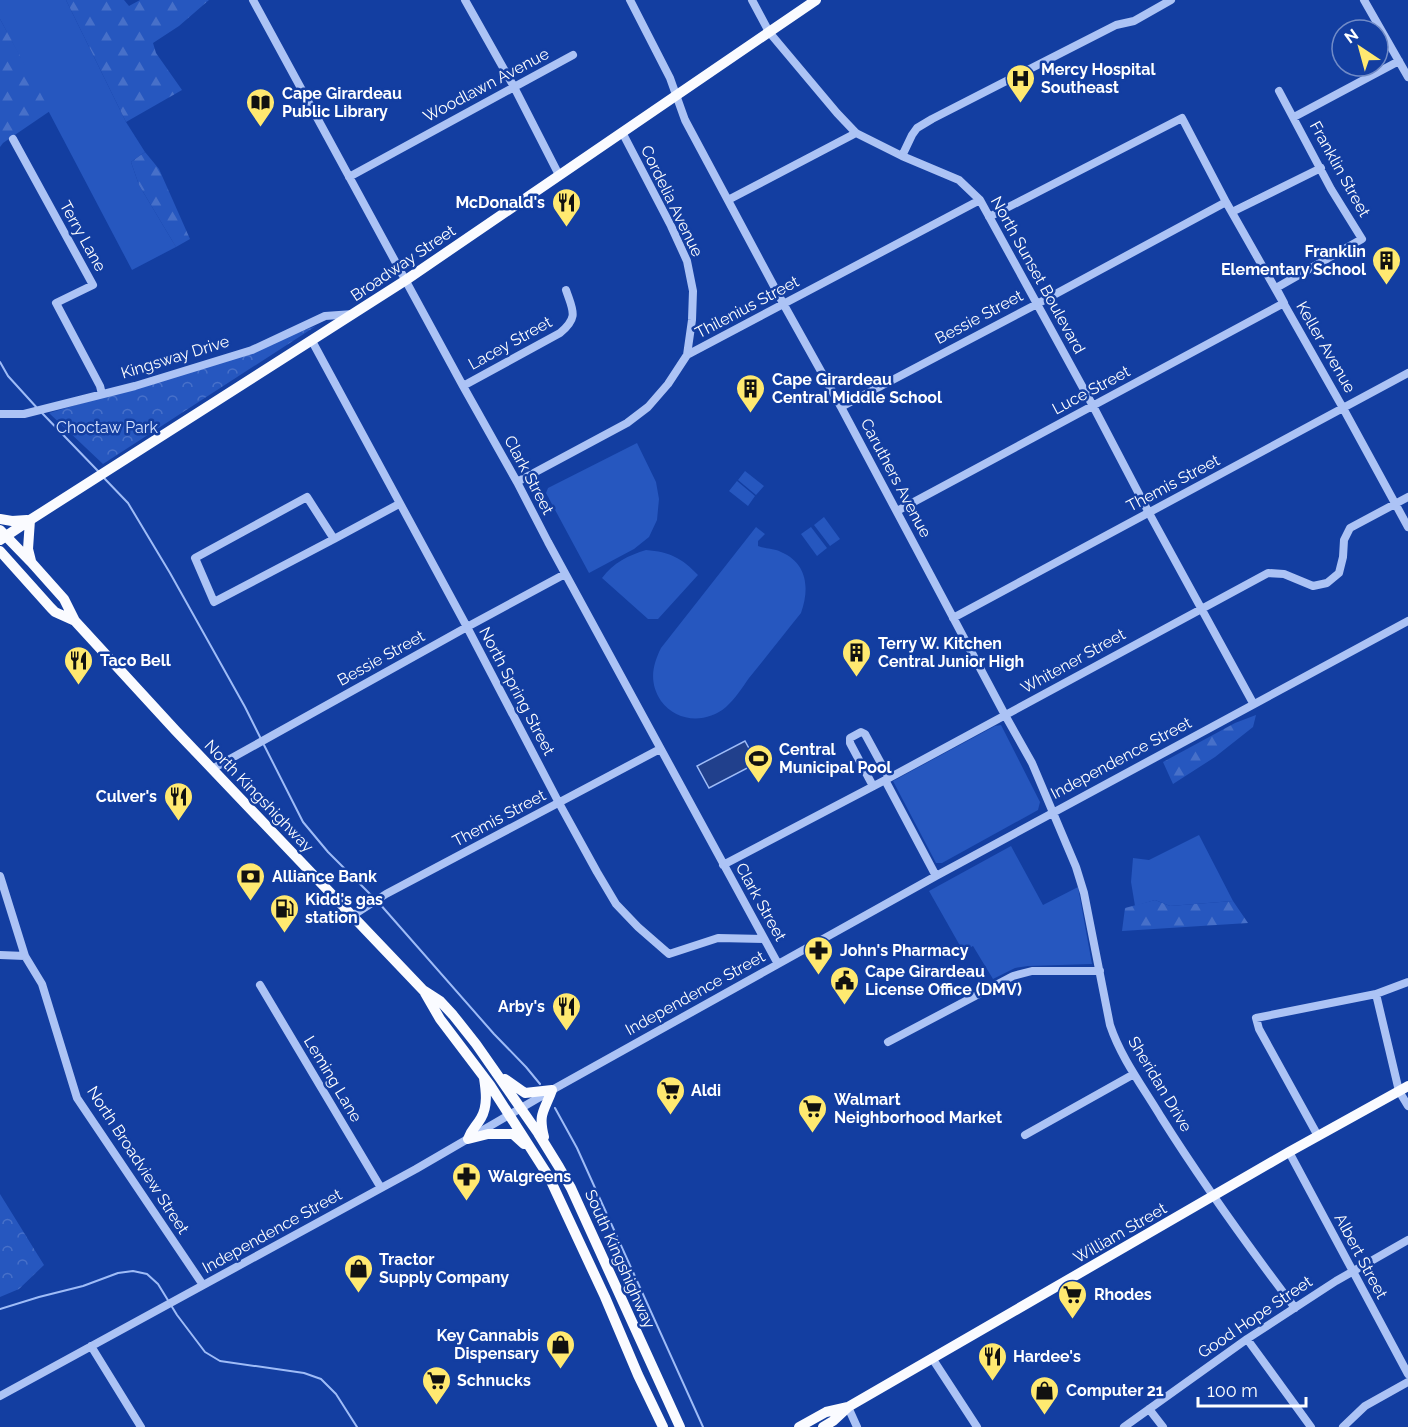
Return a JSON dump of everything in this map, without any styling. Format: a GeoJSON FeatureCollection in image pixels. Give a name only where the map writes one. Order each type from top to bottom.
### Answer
{"type":"FeatureCollection","features":[{"type":"Feature","properties":{"kind":"main road","name":"Broadway Street"},"geometry":{"type":"LineString","coordinates":[[2,535],[87,484],[354,314],[816,0]]}},
{"type":"Feature","properties":{"kind":"main road"},"geometry":{"type":"LineString","coordinates":[[0,519],[12,521],[30,519],[28,549],[32,562]]}},
{"type":"Feature","properties":{"kind":"main road","name":"North Kingshighway"},"geometry":{"type":"LineString","coordinates":[[2,535],[32,562],[64,599],[75,621],[212,769],[423,990],[510,1116]]}},
{"type":"Feature","properties":{"kind":"main road","name":"North Kingshighway"},"geometry":{"type":"LineString","coordinates":[[0,551],[55,612],[75,621]]}},
{"type":"Feature","properties":{"kind":"main road","name":"North Kingshighway"},"geometry":{"type":"LineString","coordinates":[[423,990],[440,1001],[453,1015],[522,1109]]}},
{"type":"Feature","properties":{"kind":"main road"},"geometry":{"type":"LineString","coordinates":[[497,1073],[525,1093],[552,1090],[542,1112],[541,1122],[546,1147]]}},
{"type":"Feature","properties":{"kind":"main road"},"geometry":{"type":"LineString","coordinates":[[468,1139],[485,1110],[484,1078]]}},
{"type":"Feature","properties":{"kind":"main road","name":"William Street"},"geometry":{"type":"LineString","coordinates":[[823,1427],[848,1407],[1404,1088]]}},
{"type":"Feature","properties":{"kind":"main road","name":"South Kingshighway"},"geometry":{"type":"LineString","coordinates":[[522,1109],[571,1188],[680,1427]]}},
{"type":"Feature","properties":{"kind":"main road","name":"South Kingshighway"},"geometry":{"type":"LineString","coordinates":[[510,1116],[549,1177],[567,1213],[663,1427]]}},
{"type":"Feature","properties":{"kind":"main road"},"geometry":{"type":"LineString","coordinates":[[468,1139],[488,1134],[513,1134],[534,1153]]}},
{"type":"Feature","properties":{"kind":"main road","name":"William Street"},"geometry":{"type":"LineString","coordinates":[[800,1427],[826,1412],[848,1407]]}},
{"type":"Feature","properties":{"kind":"street","name":"Clark Street"},"geometry":{"type":"LineString","coordinates":[[254,0],[778,964]]}},
{"type":"Feature","properties":{"kind":"street"},"geometry":{"type":"LineString","coordinates":[[465,0],[514,87],[559,175]]}},
{"type":"Feature","properties":{"kind":"street","name":"Caruthers Avenue"},"geometry":{"type":"LineString","coordinates":[[630,0],[670,78],[685,120],[1032,763],[1053,812]]}},
{"type":"Feature","properties":{"kind":"street","name":"North Sunset Boulevard"},"geometry":{"type":"LineString","coordinates":[[752,0],[769,32],[856,133],[902,156],[959,180],[980,200],[1253,703]]}},
{"type":"Feature","properties":{"kind":"street"},"geometry":{"type":"LineString","coordinates":[[902,156],[917,128],[932,119],[1116,25],[1134,21],[1171,0]]}},
{"type":"Feature","properties":{"kind":"street"},"geometry":{"type":"LineString","coordinates":[[1364,0],[1408,77]]}},
{"type":"Feature","properties":{"kind":"street","name":"Woodlawn Avenue"},"geometry":{"type":"LineString","coordinates":[[349,177],[573,55]]}},
{"type":"Feature","properties":{"kind":"street"},"geometry":{"type":"LineString","coordinates":[[1294,117],[1399,61]]}},
{"type":"Feature","properties":{"kind":"street","name":"Franklin Street"},"geometry":{"type":"LineString","coordinates":[[1279,91],[1362,240],[1276,288],[1284,303]]}},
{"type":"Feature","properties":{"kind":"street","name":"Keller Avenue"},"geometry":{"type":"LineString","coordinates":[[989,218],[1182,118],[1232,213],[1408,527]]}},
{"type":"Feature","properties":{"kind":"street","name":"Cordelia Avenue"},"geometry":{"type":"LineString","coordinates":[[622,132],[687,261],[693,291],[687,355]]}},
{"type":"Feature","properties":{"kind":"street"},"geometry":{"type":"LineString","coordinates":[[728,200],[856,133]]}},
{"type":"Feature","properties":{"kind":"street","name":"Terry Lane"},"geometry":{"type":"LineString","coordinates":[[13,139],[93,285],[56,303],[100,386],[102,394]]}},
{"type":"Feature","properties":{"kind":"street"},"geometry":{"type":"LineString","coordinates":[[1232,213],[1320,168]]}},
{"type":"Feature","properties":{"kind":"street","name":"Thilenius Street"},"geometry":{"type":"LineString","coordinates":[[518,482],[627,423],[648,407],[664,389],[687,355],[980,200]]}},
{"type":"Feature","properties":{"kind":"street","name":"Bessie Street"},"geometry":{"type":"LineString","coordinates":[[841,407],[1226,202]]}},
{"type":"Feature","properties":{"kind":"street","name":"Lacey Street"},"geometry":{"type":"LineString","coordinates":[[463,386],[560,333],[570,325],[574,317],[573,307],[566,290]]}},
{"type":"Feature","properties":{"kind":"street","name":"Luce Street"},"geometry":{"type":"LineString","coordinates":[[897,511],[1284,303]]}},
{"type":"Feature","properties":{"kind":"street","name":"Kingsway Drive"},"geometry":{"type":"LineString","coordinates":[[0,414],[24,414],[177,373],[252,350],[325,316],[354,314]]}},
{"type":"Feature","properties":{"kind":"street","name":"North Spring Street"},"geometry":{"type":"LineString","coordinates":[[312,340],[559,803],[616,904],[669,954],[718,938],[764,939]]}},
{"type":"Feature","properties":{"kind":"street","name":"Themis Street"},"geometry":{"type":"LineString","coordinates":[[953,618],[1408,373]]}},
{"type":"Feature","properties":{"kind":"street"},"geometry":{"type":"LineString","coordinates":[[334,539],[307,497],[195,558],[214,602],[334,539],[399,504]]}},
{"type":"Feature","properties":{"kind":"street","name":"Whitener Street"},"geometry":{"type":"LineString","coordinates":[[723,865],[1268,573],[1284,574],[1313,586],[1327,583],[1339,573],[1344,540],[1350,528],[1408,497]]}},
{"type":"Feature","properties":{"kind":"street","name":"Bessie Street"},"geometry":{"type":"LineString","coordinates":[[212,769],[565,574]]}},
{"type":"Feature","properties":{"kind":"street","name":"Independence Street"},"geometry":{"type":"LineString","coordinates":[[0,1396],[381,1188],[936,876],[1408,621]]}},
{"type":"Feature","properties":{"kind":"street"},"geometry":{"type":"LineString","coordinates":[[873,786],[850,743],[850,738],[861,732],[865,735],[936,876]]}},
{"type":"Feature","properties":{"kind":"street","name":"Themis Street"},"geometry":{"type":"LineString","coordinates":[[352,915],[387,894],[660,749]]}},
{"type":"Feature","properties":{"kind":"street","name":"Sheridan Drive"},"geometry":{"type":"LineString","coordinates":[[1053,812],[1080,878],[1114,1037],[1134,1074],[1185,1155],[1295,1308]]}},
{"type":"Feature","properties":{"kind":"street","name":"North Broadview Street"},"geometry":{"type":"LineString","coordinates":[[0,876],[24,956],[42,984],[77,1098],[203,1285]]}},
{"type":"Feature","properties":{"kind":"street"},"geometry":{"type":"LineString","coordinates":[[0,955],[24,956]]}},
{"type":"Feature","properties":{"kind":"street"},"geometry":{"type":"LineString","coordinates":[[888,1042],[1013,976],[1032,971],[1100,971]]}},
{"type":"Feature","properties":{"kind":"street"},"geometry":{"type":"LineString","coordinates":[[1318,1136],[1259,1029],[1256,1018],[1376,994],[1408,982]]}},
{"type":"Feature","properties":{"kind":"street","name":"Leming Lane"},"geometry":{"type":"LineString","coordinates":[[260,985],[381,1188]]}},
{"type":"Feature","properties":{"kind":"street"},"geometry":{"type":"LineString","coordinates":[[1376,994],[1408,1106]]}},
{"type":"Feature","properties":{"kind":"street"},"geometry":{"type":"LineString","coordinates":[[1024,1135],[1134,1074]]}},
{"type":"Feature","properties":{"kind":"street","name":"Albert Street"},"geometry":{"type":"LineString","coordinates":[[1289,1152],[1408,1374]]}},
{"type":"Feature","properties":{"kind":"street","name":"Good Hope Street"},"geometry":{"type":"LineString","coordinates":[[1124,1427],[1247,1339],[1354,1271],[1408,1240]]}},
{"type":"Feature","properties":{"kind":"street"},"geometry":{"type":"LineString","coordinates":[[1247,1339],[1311,1427]]}},
{"type":"Feature","properties":{"kind":"street"},"geometry":{"type":"LineString","coordinates":[[91,1346],[141,1427]]}},
{"type":"Feature","properties":{"kind":"street"},"geometry":{"type":"LineString","coordinates":[[932,1358],[977,1427]]}},
{"type":"Feature","properties":{"kind":"street"},"geometry":{"type":"LineString","coordinates":[[1343,1427],[1365,1406],[1408,1382]]}},
{"type":"Feature","properties":{"kind":"street"},"geometry":{"type":"LineString","coordinates":[[848,1407],[857,1427]]}},
{"type":"Feature","properties":{"kind":"street"},"geometry":{"type":"LineString","coordinates":[[1149,1409],[1163,1427]]}},
{"type":"Feature","properties":{"kind":"green space"},"geometry":{"type":"Polygon","coordinates":[[[0,0],[66,0],[126,122],[145,152],[131,162],[139,185],[176,247],[132,270],[0,19],[0,0]]]}},
{"type":"Feature","properties":{"kind":"green space"},"geometry":{"type":"Polygon","coordinates":[[[66,0],[124,0],[129,6],[140,0],[209,0],[179,26],[153,43],[156,53],[182,90],[126,122],[66,0]]]}},
{"type":"Feature","properties":{"kind":"green space"},"geometry":{"type":"Polygon","coordinates":[[[0,19],[50,111],[0,147],[0,19]]]}},
{"type":"Feature","properties":{"kind":"green space"},"geometry":{"type":"Polygon","coordinates":[[[145,152],[159,169],[190,239],[176,247],[139,185],[131,162],[145,152]]]}},
{"type":"Feature","properties":{"kind":"green space","name":"Choctaw Park"},"geometry":{"type":"Polygon","coordinates":[[[316,326],[103,464],[49,413],[198,369],[316,326]]]}},
{"type":"Feature","properties":{"kind":"green space"},"geometry":{"type":"Polygon","coordinates":[[[637,443],[656,482],[659,499],[657,520],[649,537],[634,549],[589,573],[546,493],[548,488],[637,443]]]}},
{"type":"Feature","properties":{"kind":"green space"},"geometry":{"type":"Polygon","coordinates":[[[745,471],[764,486],[756,495],[738,480],[745,471]]]}},
{"type":"Feature","properties":{"kind":"green space"},"geometry":{"type":"Polygon","coordinates":[[[737,481],[755,496],[748,506],[729,491],[737,481]]]}},
{"type":"Feature","properties":{"kind":"green space"},"geometry":{"type":"Polygon","coordinates":[[[824,517],[840,539],[830,546],[814,525],[824,517]]]}},
{"type":"Feature","properties":{"kind":"green space"},"geometry":{"type":"Polygon","coordinates":[[[756,527],[765,534],[758,541],[758,546],[781,552],[790,557],[801,570],[804,577],[805,594],[801,613],[726,707],[710,716],[683,717],[667,708],[657,694],[653,674],[658,655],[661,648],[756,527]]]}},
{"type":"Feature","properties":{"kind":"green space"},"geometry":{"type":"Polygon","coordinates":[[[811,527],[827,548],[817,556],[801,534],[811,527]]]}},
{"type":"Feature","properties":{"kind":"green space"},"geometry":{"type":"Polygon","coordinates":[[[646,550],[662,552],[675,557],[698,575],[658,619],[648,619],[602,578],[622,560],[646,550]]]}},
{"type":"Feature","properties":{"kind":"green space"},"geometry":{"type":"Polygon","coordinates":[[[1256,715],[1253,727],[1215,757],[1173,784],[1163,762],[1235,723],[1256,715]]]}},
{"type":"Feature","properties":{"kind":"green space"},"geometry":{"type":"Polygon","coordinates":[[[1001,725],[1040,802],[1038,810],[942,863],[936,863],[893,781],[995,726],[1001,725]]]}},
{"type":"Feature","properties":{"kind":"green space"},"geometry":{"type":"Polygon","coordinates":[[[1199,835],[1233,901],[1170,906],[1155,900],[1135,906],[1131,882],[1133,858],[1149,860],[1199,835]]]}},
{"type":"Feature","properties":{"kind":"green space"},"geometry":{"type":"Polygon","coordinates":[[[1011,846],[1043,905],[1078,887],[1092,964],[1028,966],[1015,968],[993,979],[973,946],[963,951],[929,891],[1011,846]]]}},
{"type":"Feature","properties":{"kind":"green space"},"geometry":{"type":"Polygon","coordinates":[[[1155,900],[1170,906],[1233,901],[1248,923],[1122,931],[1125,908],[1155,900]]]}},
{"type":"Feature","properties":{"kind":"green space"},"geometry":{"type":"Polygon","coordinates":[[[0,1194],[44,1265],[19,1289],[0,1297],[0,1194]]]}},
{"type":"Feature","properties":{"kind":"shaded area"},"geometry":{"type":"Polygon","coordinates":[[[745,741],[757,763],[709,788],[697,766],[745,741]]]}},
{"type":"Feature","properties":{"kind":"waterway"},"geometry":{"type":"LineString","coordinates":[[0,362],[8,376],[38,409]]}},
{"type":"Feature","properties":{"kind":"waterway"},"geometry":{"type":"LineString","coordinates":[[42,413],[98,471]]}},
{"type":"Feature","properties":{"kind":"waterway"},"geometry":{"type":"LineString","coordinates":[[104,478],[128,503],[170,573],[261,739]]}},
{"type":"Feature","properties":{"kind":"waterway"},"geometry":{"type":"LineString","coordinates":[[264,745],[303,822],[328,852],[375,899]]}},
{"type":"Feature","properties":{"kind":"waterway"},"geometry":{"type":"LineString","coordinates":[[379,903],[540,1084]]}},
{"type":"Feature","properties":{"kind":"waterway"},"geometry":{"type":"LineString","coordinates":[[555,1108],[577,1148],[703,1427]]}},
{"type":"Feature","properties":{"kind":"waterway"},"geometry":{"type":"LineString","coordinates":[[0,1309],[83,1286],[118,1273],[133,1271],[147,1274],[158,1284],[177,1315],[205,1352],[220,1361],[304,1373],[321,1379],[336,1394],[357,1427]]}},
{"type":"Feature","properties":{"kind":"place","name":"Mercy Hospital Southeast"},"geometry":{"type":"Point","coordinates":[1020,104]}},
{"type":"Feature","properties":{"kind":"place","name":"Cape Girardeau Public Library"},"geometry":{"type":"Point","coordinates":[261,128]}},
{"type":"Feature","properties":{"kind":"place","name":"McDonald's"},"geometry":{"type":"Point","coordinates":[566,228]}},
{"type":"Feature","properties":{"kind":"place","name":"Franklin Elementary School"},"geometry":{"type":"Point","coordinates":[1387,286]}},
{"type":"Feature","properties":{"kind":"place","name":"Cape Girardeau Central Middle School"},"geometry":{"type":"Point","coordinates":[751,414]}},
{"type":"Feature","properties":{"kind":"place","name":"Terry W. Kitchen Central Junior High"},"geometry":{"type":"Point","coordinates":[857,678]}},
{"type":"Feature","properties":{"kind":"place","name":"Taco Bell"},"geometry":{"type":"Point","coordinates":[79,686]}},
{"type":"Feature","properties":{"kind":"place","name":"Central Municipal Pool"},"geometry":{"type":"Point","coordinates":[758,784]}},
{"type":"Feature","properties":{"kind":"place","name":"Culver's"},"geometry":{"type":"Point","coordinates":[178,822]}},
{"type":"Feature","properties":{"kind":"place","name":"Alliance Bank"},"geometry":{"type":"Point","coordinates":[251,902]}},
{"type":"Feature","properties":{"kind":"place","name":"Kidd's gas station"},"geometry":{"type":"Point","coordinates":[284,934]}},
{"type":"Feature","properties":{"kind":"place","name":"John's Pharmacy"},"geometry":{"type":"Point","coordinates":[819,976]}},
{"type":"Feature","properties":{"kind":"place","name":"Cape Girardeau License Office (DMV)"},"geometry":{"type":"Point","coordinates":[844,1006]}},
{"type":"Feature","properties":{"kind":"place","name":"Arby's"},"geometry":{"type":"Point","coordinates":[566,1032]}},
{"type":"Feature","properties":{"kind":"place","name":"Aldi"},"geometry":{"type":"Point","coordinates":[670,1116]}},
{"type":"Feature","properties":{"kind":"place","name":"Walmart Neighborhood Market"},"geometry":{"type":"Point","coordinates":[813,1134]}},
{"type":"Feature","properties":{"kind":"place","name":"Walgreens"},"geometry":{"type":"Point","coordinates":[467,1202]}},
{"type":"Feature","properties":{"kind":"place","name":"Tractor Supply Company"},"geometry":{"type":"Point","coordinates":[358,1294]}},
{"type":"Feature","properties":{"kind":"place","name":"Rhodes"},"geometry":{"type":"Point","coordinates":[1073,1320]}},
{"type":"Feature","properties":{"kind":"place","name":"Key Cannabis Dispensary"},"geometry":{"type":"Point","coordinates":[560,1370]}},
{"type":"Feature","properties":{"kind":"place","name":"Hardee's"},"geometry":{"type":"Point","coordinates":[992,1382]}},
{"type":"Feature","properties":{"kind":"place","name":"Schnucks"},"geometry":{"type":"Point","coordinates":[436,1406]}},
{"type":"Feature","properties":{"kind":"place","name":"Computer 21"},"geometry":{"type":"Point","coordinates":[1045,1416]}}]}
